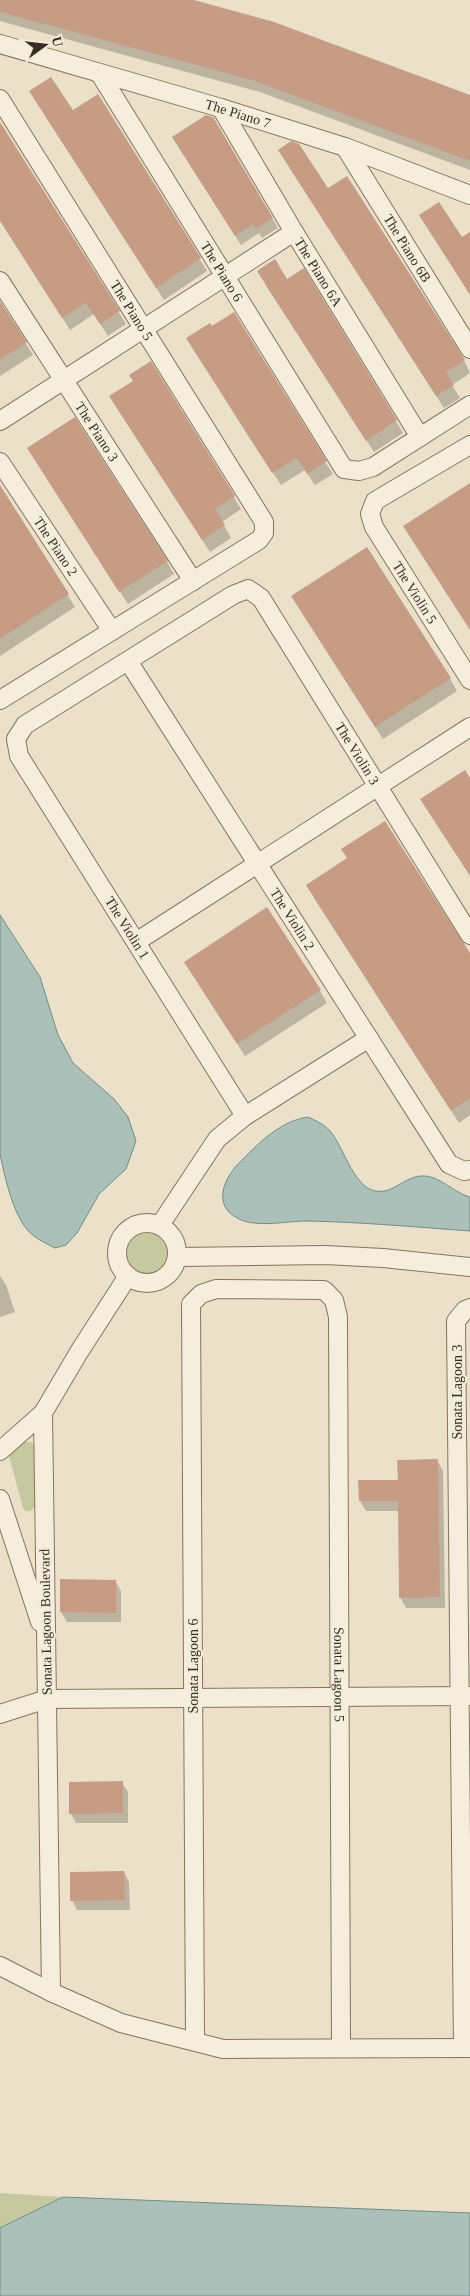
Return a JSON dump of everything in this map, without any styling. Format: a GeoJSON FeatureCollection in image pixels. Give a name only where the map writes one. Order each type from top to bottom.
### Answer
{"type":"FeatureCollection","features":[{"type":"Feature","properties":{"kind":"street","name":"The Piano 7"},"geometry":{"type":"LineString","coordinates":[[0,44],[221,108],[346,147],[470,195]]}},
{"type":"Feature","properties":{"kind":"street","name":"The Piano 6"},"geometry":{"type":"LineString","coordinates":[[100,74],[344,469],[359,471],[373,467],[420,437]]}},
{"type":"Feature","properties":{"kind":"street","name":"The Piano 5"},"geometry":{"type":"LineString","coordinates":[[0,99],[264,522],[264,533],[259,540],[193,581]]}},
{"type":"Feature","properties":{"kind":"street","name":"The Piano 6A"},"geometry":{"type":"LineString","coordinates":[[221,108],[294,232],[420,437]]}},
{"type":"Feature","properties":{"kind":"street","name":"The Piano 6B"},"geometry":{"type":"LineString","coordinates":[[346,147],[470,348]]}},
{"type":"Feature","properties":{"kind":"street"},"geometry":{"type":"LineString","coordinates":[[0,421],[294,232]]}},
{"type":"Feature","properties":{"kind":"street","name":"The Piano 3"},"geometry":{"type":"LineString","coordinates":[[0,281],[193,581]]}},
{"type":"Feature","properties":{"kind":"street"},"geometry":{"type":"LineString","coordinates":[[420,437],[470,405]]}},
{"type":"Feature","properties":{"kind":"street","name":"The Violin 5"},"geometry":{"type":"LineString","coordinates":[[468,452],[375,501],[370,514],[374,527],[470,680]]}},
{"type":"Feature","properties":{"kind":"street","name":"The Piano 2"},"geometry":{"type":"LineString","coordinates":[[0,462],[112,631]]}},
{"type":"Feature","properties":{"kind":"street"},"geometry":{"type":"LineString","coordinates":[[0,700],[193,581]]}},
{"type":"Feature","properties":{"kind":"street","name":"The Violin 3"},"geometry":{"type":"LineString","coordinates":[[128,660],[233,595],[248,589],[261,598],[470,935]]}},
{"type":"Feature","properties":{"kind":"street","name":"The Violin 1"},"geometry":{"type":"LineString","coordinates":[[128,660],[25,725],[16,738],[19,756],[245,1116]]}},
{"type":"Feature","properties":{"kind":"street","name":"The Violin 2"},"geometry":{"type":"LineString","coordinates":[[128,660],[449,1164],[467,1170]]}},
{"type":"Feature","properties":{"kind":"street"},"geometry":{"type":"LineString","coordinates":[[136,942],[470,727]]}},
{"type":"Feature","properties":{"kind":"street"},"geometry":{"type":"LineString","coordinates":[[160,1225],[217,1139],[245,1116],[369,1038]]}},
{"type":"Feature","properties":{"kind":"street"},"geometry":{"type":"LineString","coordinates":[[146,1222],[160,1225],[170,1233],[176,1244],[177,1257],[172,1269],[164,1278],[152,1282],[139,1282],[128,1276],[119,1264],[117,1250],[122,1236],[132,1226],[146,1222]]}},
{"type":"Feature","properties":{"kind":"street"},"geometry":{"type":"LineString","coordinates":[[177,1257],[325,1255],[383,1258],[470,1267]]}},
{"type":"Feature","properties":{"kind":"street"},"geometry":{"type":"LineString","coordinates":[[0,1451],[43,1413],[79,1352],[128,1276]]}},
{"type":"Feature","properties":{"kind":"street","name":"Sonata Lagoon 6"},"geometry":{"type":"LineString","coordinates":[[195,2041],[191,1304],[201,1294],[216,1289],[324,1290],[334,1300]]}},
{"type":"Feature","properties":{"kind":"street","name":"Sonata Lagoon 5"},"geometry":{"type":"LineString","coordinates":[[334,1300],[338,1317],[341,2048]]}},
{"type":"Feature","properties":{"kind":"street","name":"Sonata Lagoon 3"},"geometry":{"type":"LineString","coordinates":[[466,2048],[465,1696],[456,1321],[468,1309]]}},
{"type":"Feature","properties":{"kind":"street","name":"Sonata Lagoon Boulevard"},"geometry":{"type":"LineString","coordinates":[[43,1413],[51,1992]]}},
{"type":"Feature","properties":{"kind":"street"},"geometry":{"type":"LineString","coordinates":[[0,1499],[46,1640]]}},
{"type":"Feature","properties":{"kind":"street"},"geometry":{"type":"LineString","coordinates":[[0,1714],[47,1699],[465,1696]]}},
{"type":"Feature","properties":{"kind":"street"},"geometry":{"type":"LineString","coordinates":[[0,1966],[51,1992],[121,2023],[223,2049],[466,2048]]}},
{"type":"Feature","properties":{"kind":"green space"},"geometry":{"type":"Polygon","coordinates":[[[147,1232],[162,1238],[168,1253],[162,1268],[147,1274],[132,1268],[126,1253],[132,1238],[147,1232]]]}},
{"type":"Feature","properties":{"kind":"green space"},"geometry":{"type":"Polygon","coordinates":[[[24,1442],[32,1442],[35,1447],[36,1505],[31,1511],[26,1511],[23,1508],[9,1456],[10,1453],[24,1442]]]}},
{"type":"Feature","properties":{"kind":"green space"},"geometry":{"type":"Polygon","coordinates":[[[0,2193],[63,2197],[0,2228],[0,2193]]]}},
{"type":"Feature","properties":{"kind":"water"},"geometry":{"type":"Polygon","coordinates":[[[0,915],[40,977],[58,1035],[73,1063],[114,1099],[128,1117],[136,1141],[126,1169],[99,1194],[77,1233],[66,1245],[55,1248],[34,1236],[21,1221],[11,1198],[0,1154],[0,915]]]}},
{"type":"Feature","properties":{"kind":"water"},"geometry":{"type":"Polygon","coordinates":[[[308,1117],[330,1131],[354,1173],[365,1186],[372,1190],[385,1191],[409,1179],[428,1176],[470,1197],[470,1231],[307,1221],[255,1223],[239,1219],[230,1213],[225,1206],[223,1190],[230,1174],[257,1146],[280,1127],[308,1117]]]}},
{"type":"Feature","properties":{"kind":"water"},"geometry":{"type":"Polygon","coordinates":[[[63,2197],[470,2213],[470,2296],[0,2296],[0,2228],[63,2197]]]}},
{"type":"Feature","properties":{"kind":"building"},"geometry":{"type":"Polygon","coordinates":[[[0,0],[194,0],[274,22],[470,95],[470,161],[252,80],[0,12],[0,0]]]}},
{"type":"Feature","properties":{"kind":"building"},"geometry":{"type":"Polygon","coordinates":[[[51,77],[73,110],[98,94],[201,258],[156,288],[29,91],[51,77]]]}},
{"type":"Feature","properties":{"kind":"building"},"geometry":{"type":"Polygon","coordinates":[[[206,115],[213,117],[273,218],[256,229],[253,224],[235,236],[172,137],[206,115]]]}},
{"type":"Feature","properties":{"kind":"building"},"geometry":{"type":"Polygon","coordinates":[[[0,122],[120,311],[100,324],[86,303],[62,318],[0,221],[0,122]]]}},
{"type":"Feature","properties":{"kind":"building"},"geometry":{"type":"Polygon","coordinates":[[[291,141],[299,144],[328,188],[347,176],[465,360],[446,372],[454,385],[436,396],[278,150],[291,141]]]}},
{"type":"Feature","properties":{"kind":"building"},"geometry":{"type":"Polygon","coordinates":[[[439,202],[462,237],[470,232],[470,295],[419,215],[439,202]]]}},
{"type":"Feature","properties":{"kind":"building"},"geometry":{"type":"Polygon","coordinates":[[[275,259],[287,279],[304,268],[397,420],[366,441],[257,271],[275,259]]]}},
{"type":"Feature","properties":{"kind":"building"},"geometry":{"type":"Polygon","coordinates":[[[0,301],[27,342],[0,360],[0,301]]]}},
{"type":"Feature","properties":{"kind":"building"},"geometry":{"type":"Polygon","coordinates":[[[234,312],[327,461],[307,474],[297,458],[272,473],[186,338],[210,323],[212,326],[234,312]]]}},
{"type":"Feature","properties":{"kind":"building"},"geometry":{"type":"Polygon","coordinates":[[[151,361],[235,496],[215,509],[225,525],[202,540],[109,396],[133,381],[129,375],[151,361]]]}},
{"type":"Feature","properties":{"kind":"building"},"geometry":{"type":"Polygon","coordinates":[[[75,417],[168,561],[119,592],[27,448],[75,417]]]}},
{"type":"Feature","properties":{"kind":"building"},"geometry":{"type":"Polygon","coordinates":[[[470,483],[470,630],[403,526],[470,483]]]}},
{"type":"Feature","properties":{"kind":"building"},"geometry":{"type":"Polygon","coordinates":[[[0,485],[69,594],[0,639],[0,485]]]}},
{"type":"Feature","properties":{"kind":"building"},"geometry":{"type":"Polygon","coordinates":[[[367,547],[451,678],[375,727],[291,596],[367,547]]]}},
{"type":"Feature","properties":{"kind":"building"},"geometry":{"type":"Polygon","coordinates":[[[465,770],[470,778],[470,876],[420,799],[465,770]]]}},
{"type":"Feature","properties":{"kind":"building"},"geometry":{"type":"Polygon","coordinates":[[[385,821],[470,953],[470,1098],[451,1111],[306,885],[347,858],[341,849],[385,821]]]}},
{"type":"Feature","properties":{"kind":"building"},"geometry":{"type":"Polygon","coordinates":[[[267,907],[321,990],[237,1044],[184,962],[267,907]]]}},
{"type":"Feature","properties":{"kind":"building"},"geometry":{"type":"Polygon","coordinates":[[[438,1459],[440,1597],[399,1598],[398,1501],[359,1501],[358,1480],[398,1480],[397,1460],[438,1459]]]}},
{"type":"Feature","properties":{"kind":"building"},"geometry":{"type":"Polygon","coordinates":[[[60,1579],[116,1580],[116,1613],[60,1612],[60,1579]]]}},
{"type":"Feature","properties":{"kind":"building"},"geometry":{"type":"Polygon","coordinates":[[[123,1781],[123,1813],[69,1814],[69,1782],[123,1781]]]}},
{"type":"Feature","properties":{"kind":"building"},"geometry":{"type":"Polygon","coordinates":[[[124,1871],[125,1900],[70,1901],[70,1872],[124,1871]]]}}]}
